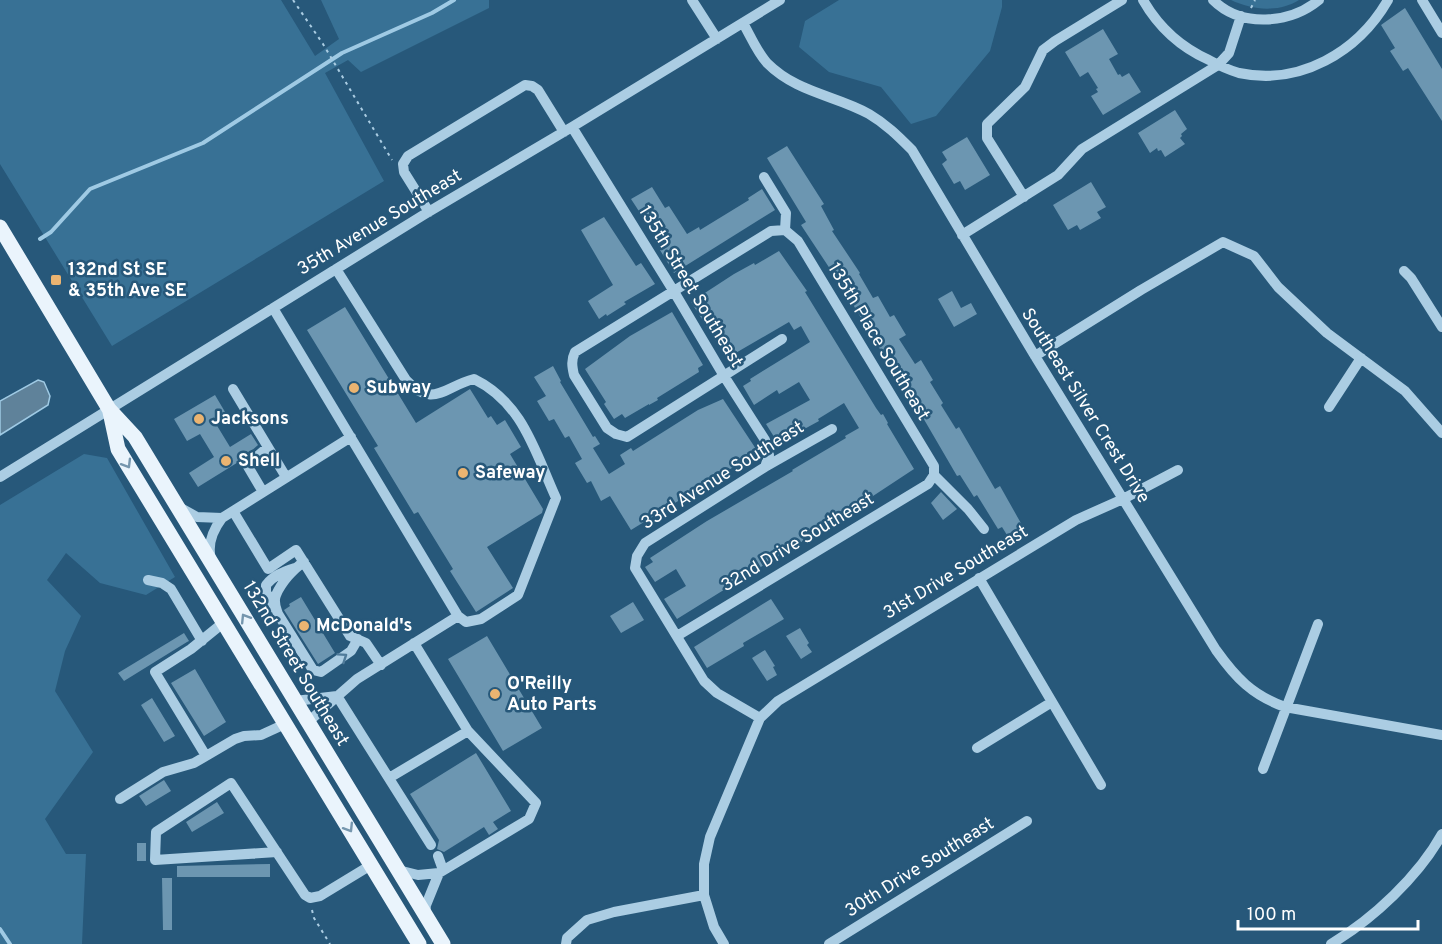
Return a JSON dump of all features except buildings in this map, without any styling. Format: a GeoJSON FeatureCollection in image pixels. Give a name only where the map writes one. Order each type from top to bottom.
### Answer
{"type":"FeatureCollection","features":[{"type":"Feature","properties":{"kind":"main road","name":"132nd Street Southeast"},"geometry":{"type":"LineString","coordinates":[[0,227],[109,409],[135,437],[441,944]]}},
{"type":"Feature","properties":{"kind":"main road","name":"132nd Street Southeast"},"geometry":{"type":"LineString","coordinates":[[109,409],[118,449],[419,944]]}},
{"type":"Feature","properties":{"kind":"main road"},"geometry":{"type":"LineString","coordinates":[[226,627],[242,637],[287,708],[308,722]]}},
{"type":"Feature","properties":{"kind":"main road"},"geometry":{"type":"LineString","coordinates":[[285,724],[298,728],[337,790],[342,794],[352,795]]}},
{"type":"Feature","properties":{"kind":"main road"},"geometry":{"type":"LineString","coordinates":[[371,865],[388,874],[428,938],[441,944]]}},
{"type":"Feature","properties":{"kind":"street"},"geometry":{"type":"LineString","coordinates":[[692,0],[717,39]]}},
{"type":"Feature","properties":{"kind":"street","name":"35th Avenue Southeast"},"geometry":{"type":"LineString","coordinates":[[0,477],[429,212],[780,0]]}},
{"type":"Feature","properties":{"kind":"street"},"geometry":{"type":"LineString","coordinates":[[1024,197],[987,138],[987,124],[1025,87],[1043,50],[1122,0]]}},
{"type":"Feature","properties":{"kind":"street"},"geometry":{"type":"LineString","coordinates":[[1143,0],[1167,33],[1189,51],[1237,72],[1260,76],[1285,75],[1311,68],[1334,58],[1369,28],[1388,0]]}},
{"type":"Feature","properties":{"kind":"street"},"geometry":{"type":"LineString","coordinates":[[1213,0],[1241,16],[1264,20],[1288,17],[1310,8],[1319,0]]}},
{"type":"Feature","properties":{"kind":"street"},"geometry":{"type":"LineString","coordinates":[[1422,0],[1442,33]]}},
{"type":"Feature","properties":{"kind":"street"},"geometry":{"type":"LineString","coordinates":[[962,235],[1058,176],[1082,149],[1218,65],[1228,52],[1241,16]]}},
{"type":"Feature","properties":{"kind":"street","name":"Southeast Silver Crest Drive"},"geometry":{"type":"LineString","coordinates":[[743,23],[766,62],[785,77],[813,92],[867,113],[892,128],[912,150],[1035,356],[1216,650],[1234,675],[1265,699],[1285,707],[1442,735]]}},
{"type":"Feature","properties":{"kind":"street","name":"135th Street Southeast"},"geometry":{"type":"LineString","coordinates":[[429,212],[404,172],[404,164],[408,156],[525,86],[532,86],[538,90],[568,129],[673,290],[765,440],[769,455],[765,467]]}},
{"type":"Feature","properties":{"kind":"street"},"geometry":{"type":"LineString","coordinates":[[764,177],[786,213],[785,230],[771,231],[575,352],[572,358],[574,375],[607,428],[627,437],[782,339]]}},
{"type":"Feature","properties":{"kind":"street","name":"135th Place Southeast"},"geometry":{"type":"LineString","coordinates":[[785,230],[798,241],[934,466],[934,475]]}},
{"type":"Feature","properties":{"kind":"street"},"geometry":{"type":"LineString","coordinates":[[1035,356],[1223,242],[1254,256],[1278,287],[1327,333],[1405,391],[1442,432]]}},
{"type":"Feature","properties":{"kind":"street"},"geometry":{"type":"LineString","coordinates":[[273,308],[458,616],[466,622],[481,619],[518,595],[556,498],[522,422],[502,399],[486,385],[474,379],[429,395],[418,393],[406,380],[336,269]]}},
{"type":"Feature","properties":{"kind":"street"},"geometry":{"type":"LineString","coordinates":[[1404,271],[1412,278],[1442,327]]}},
{"type":"Feature","properties":{"kind":"street"},"geometry":{"type":"LineString","coordinates":[[1329,407],[1361,358]]}},
{"type":"Feature","properties":{"kind":"street"},"geometry":{"type":"LineString","coordinates":[[233,389],[286,477]]}},
{"type":"Feature","properties":{"kind":"street","name":"33rd Avenue Southeast"},"geometry":{"type":"LineString","coordinates":[[677,636],[635,567],[637,556],[645,543],[765,467],[832,429]]}},
{"type":"Feature","properties":{"kind":"street"},"geometry":{"type":"LineString","coordinates":[[217,574],[209,548],[212,535],[222,518],[351,437]]}},
{"type":"Feature","properties":{"kind":"street"},"geometry":{"type":"LineString","coordinates":[[263,492],[247,465],[268,447]]}},
{"type":"Feature","properties":{"kind":"street","name":"31st Drive Southeast"},"geometry":{"type":"LineString","coordinates":[[760,718],[778,701],[1076,520],[1123,499],[1178,470]]}},
{"type":"Feature","properties":{"kind":"street"},"geometry":{"type":"LineString","coordinates":[[934,475],[968,509],[984,529]]}},
{"type":"Feature","properties":{"kind":"street","name":"32nd Drive Southeast"},"geometry":{"type":"LineString","coordinates":[[677,636],[928,484],[934,475]]}},
{"type":"Feature","properties":{"kind":"street"},"geometry":{"type":"LineString","coordinates":[[174,504],[197,517],[222,518]]}},
{"type":"Feature","properties":{"kind":"street"},"geometry":{"type":"LineString","coordinates":[[233,511],[268,568],[296,550],[300,565],[350,636],[366,643],[381,664]]}},
{"type":"Feature","properties":{"kind":"street"},"geometry":{"type":"LineString","coordinates":[[300,565],[275,596],[274,605],[313,670],[321,672],[351,651],[358,639]]}},
{"type":"Feature","properties":{"kind":"street"},"geometry":{"type":"LineString","coordinates":[[980,578],[1101,785]]}},
{"type":"Feature","properties":{"kind":"street"},"geometry":{"type":"LineString","coordinates":[[148,580],[162,583],[171,589],[202,641]]}},
{"type":"Feature","properties":{"kind":"street"},"geometry":{"type":"LineString","coordinates":[[308,722],[357,680],[458,616]]}},
{"type":"Feature","properties":{"kind":"street"},"geometry":{"type":"LineString","coordinates":[[1263,770],[1318,624]]}},
{"type":"Feature","properties":{"kind":"street"},"geometry":{"type":"LineString","coordinates":[[206,756],[155,672],[226,627]]}},
{"type":"Feature","properties":{"kind":"street"},"geometry":{"type":"LineString","coordinates":[[677,636],[704,681],[717,693],[760,718],[710,837],[704,864],[704,895],[714,927],[724,944]]}},
{"type":"Feature","properties":{"kind":"street"},"geometry":{"type":"LineString","coordinates":[[398,870],[418,875],[441,872],[528,819],[536,803],[468,731],[414,643]]}},
{"type":"Feature","properties":{"kind":"street"},"geometry":{"type":"LineString","coordinates":[[295,701],[337,696]]}},
{"type":"Feature","properties":{"kind":"street"},"geometry":{"type":"LineString","coordinates":[[337,696],[431,845]]}},
{"type":"Feature","properties":{"kind":"street"},"geometry":{"type":"LineString","coordinates":[[977,748],[1052,702]]}},
{"type":"Feature","properties":{"kind":"street"},"geometry":{"type":"LineString","coordinates":[[120,798],[163,772],[194,763],[236,739],[261,735],[285,724]]}},
{"type":"Feature","properties":{"kind":"street"},"geometry":{"type":"LineString","coordinates":[[391,782],[468,731]]}},
{"type":"Feature","properties":{"kind":"street"},"geometry":{"type":"LineString","coordinates":[[277,852],[155,860],[156,832],[231,783],[277,852],[305,895],[310,898],[320,896],[371,865]]}},
{"type":"Feature","properties":{"kind":"street","name":"30th Drive Southeast"},"geometry":{"type":"LineString","coordinates":[[829,944],[1027,821]]}},
{"type":"Feature","properties":{"kind":"street"},"geometry":{"type":"LineString","coordinates":[[1331,944],[1351,939],[1418,869],[1442,834]]}},
{"type":"Feature","properties":{"kind":"street"},"geometry":{"type":"LineString","coordinates":[[425,915],[426,905],[441,872],[438,856]]}},
{"type":"Feature","properties":{"kind":"street"},"geometry":{"type":"LineString","coordinates":[[566,944],[567,938],[587,920],[614,912],[704,895]]}},
{"type":"Feature","properties":{"kind":"path"},"geometry":{"type":"LineString","coordinates":[[293,0],[323,44],[395,164]]}},
{"type":"Feature","properties":{"kind":"path"},"geometry":{"type":"LineString","coordinates":[[310,898],[314,918],[330,944]]}},
{"type":"Feature","properties":{"kind":"shaded area"},"geometry":{"type":"Polygon","coordinates":[[[0,0],[281,0],[315,56],[339,39],[321,0],[489,0],[489,8],[361,72],[348,60],[325,73],[384,181],[112,346],[0,164],[0,0]]]}},
{"type":"Feature","properties":{"kind":"shaded area"},"geometry":{"type":"Polygon","coordinates":[[[839,0],[1002,0],[1002,7],[990,51],[936,116],[911,124],[881,87],[829,72],[799,47],[805,21],[839,0]]]}},
{"type":"Feature","properties":{"kind":"shaded area"},"geometry":{"type":"Polygon","coordinates":[[[1231,0],[1299,0],[1282,7],[1265,9],[1231,0]]]}},
{"type":"Feature","properties":{"kind":"shaded area"},"geometry":{"type":"Polygon","coordinates":[[[38,380],[44,382],[50,396],[48,405],[0,435],[0,401],[38,380]]]}},
{"type":"Feature","properties":{"kind":"shaded area"},"geometry":{"type":"Polygon","coordinates":[[[84,454],[107,458],[175,577],[146,595],[100,583],[66,553],[47,580],[81,616],[65,651],[55,691],[93,752],[45,819],[66,854],[86,854],[82,944],[0,944],[0,505],[84,454]]]}},
{"type":"Feature","properties":{"kind":"waterway"},"geometry":{"type":"LineString","coordinates":[[40,239],[51,232],[90,189],[203,143],[342,53],[432,13],[454,0]]}},
{"type":"Feature","properties":{"kind":"waterway"},"geometry":{"type":"LineString","coordinates":[[0,929],[10,944]]}},
{"type":"Feature","properties":{"kind":"place","name":"132nd St SE & 35th Ave SE"},"geometry":{"type":"Point","coordinates":[56,280]}},
{"type":"Feature","properties":{"kind":"place","name":"Subway"},"geometry":{"type":"Point","coordinates":[354,388]}},
{"type":"Feature","properties":{"kind":"place","name":"Jacksons"},"geometry":{"type":"Point","coordinates":[199,419]}},
{"type":"Feature","properties":{"kind":"place","name":"Shell"},"geometry":{"type":"Point","coordinates":[226,461]}},
{"type":"Feature","properties":{"kind":"place","name":"Safeway"},"geometry":{"type":"Point","coordinates":[463,473]}},
{"type":"Feature","properties":{"kind":"place","name":"McDonald's"},"geometry":{"type":"Point","coordinates":[304,626]}},
{"type":"Feature","properties":{"kind":"place","name":"O'Reilly Auto Parts"},"geometry":{"type":"Point","coordinates":[495,694]}}]}
